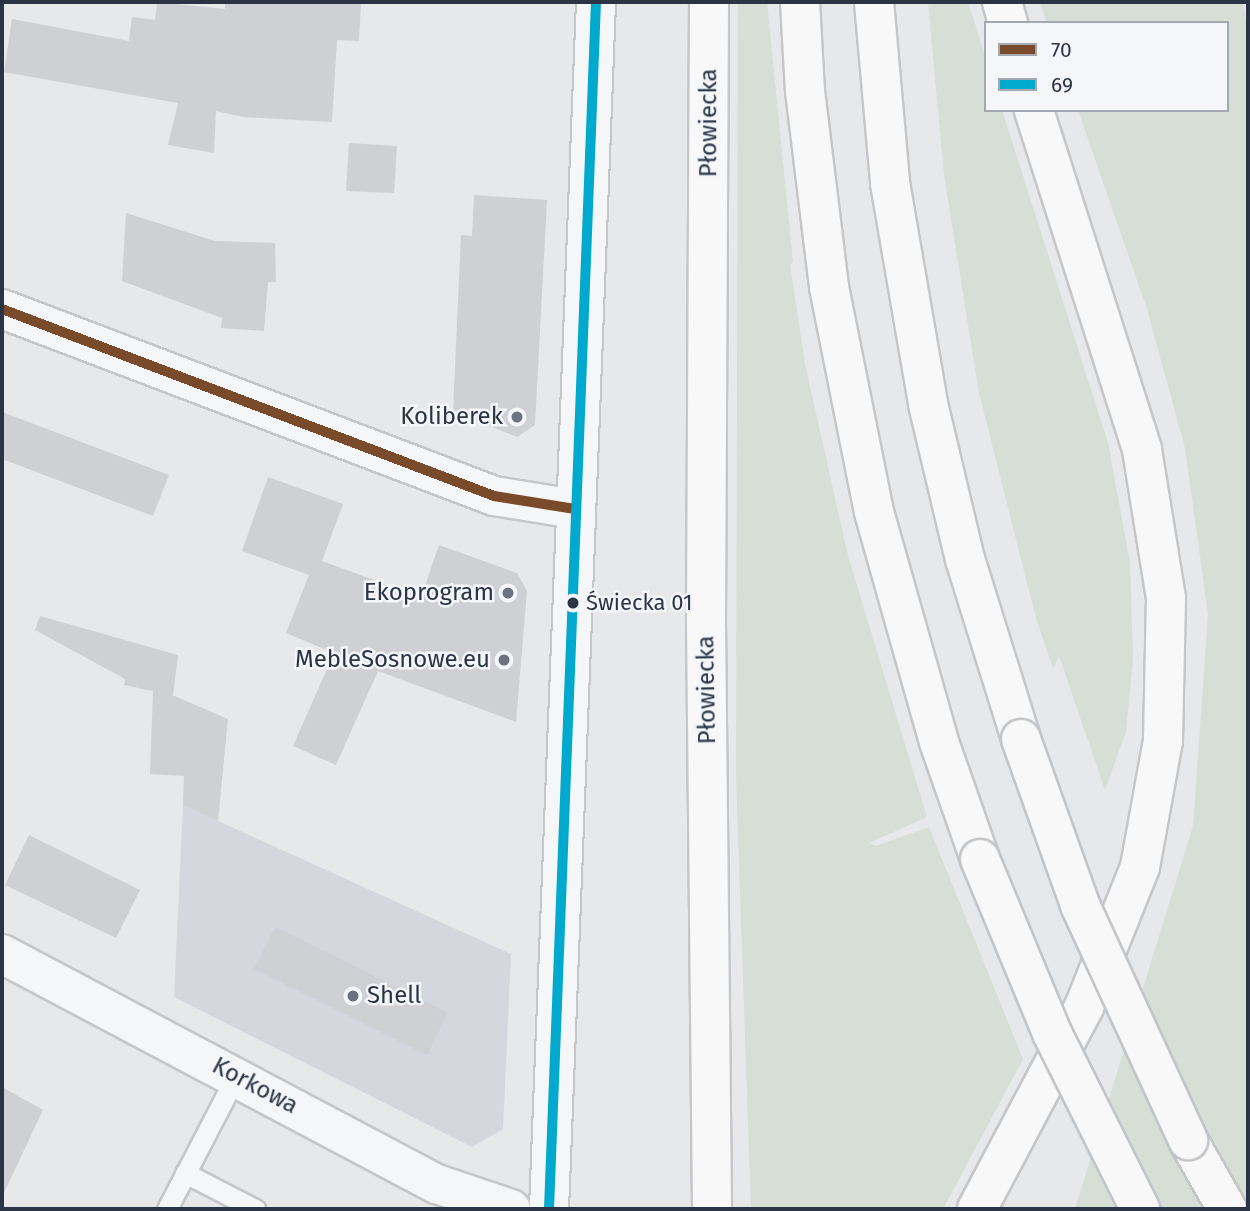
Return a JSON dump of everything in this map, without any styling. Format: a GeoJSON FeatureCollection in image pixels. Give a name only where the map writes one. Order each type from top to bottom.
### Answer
{"type":"FeatureCollection","features":[{"type":"Feature","properties":{"kind":"main road","name":"Płowiecka"},"geometry":{"type":"LineString","coordinates":[[709,2],[706,623],[712,1209]]}},
{"type":"Feature","properties":{"kind":"main road"},"geometry":{"type":"LineString","coordinates":[[800,2],[826,263],[859,445],[902,621],[980,859],[1052,1033],[1140,1209]]}},
{"type":"Feature","properties":{"kind":"main road"},"geometry":{"type":"LineString","coordinates":[[874,2],[890,183],[926,393],[965,559],[1021,739],[1080,905],[1188,1140],[1227,1209]]}},
{"type":"Feature","properties":{"kind":"main road"},"geometry":{"type":"LineString","coordinates":[[1002,2],[1007,21]]}},
{"type":"Feature","properties":{"kind":"main road"},"geometry":{"type":"LineString","coordinates":[[977,1209],[1084,1007],[1125,905],[1142,855],[1163,741],[1167,598],[1142,449],[1035,112]]}},
{"type":"Feature","properties":{"kind":"street"},"geometry":{"type":"LineString","coordinates":[[549,1209],[596,2]]}},
{"type":"Feature","properties":{"kind":"street"},"geometry":{"type":"LineString","coordinates":[[2,309],[494,496],[575,509]]}},
{"type":"Feature","properties":{"kind":"street","name":"Korkowa"},"geometry":{"type":"LineString","coordinates":[[2,954],[437,1184],[511,1209]]}},
{"type":"Feature","properties":{"kind":"lane"},"geometry":{"type":"LineString","coordinates":[[167,1209],[236,1076]]}},
{"type":"Feature","properties":{"kind":"lane"},"geometry":{"type":"LineString","coordinates":[[186,1173],[255,1209]]}},
{"type":"Feature","properties":{"kind":"shaded area"},"geometry":{"type":"Polygon","coordinates":[[[738,2],[767,2],[793,262],[790,265],[805,364],[848,556],[927,817],[869,843],[876,846],[929,827],[1023,1059],[943,1209],[751,1209],[736,776],[738,2]]]}},
{"type":"Feature","properties":{"kind":"shaded area"},"geometry":{"type":"Polygon","coordinates":[[[928,2],[968,2],[984,53],[984,112],[1003,112],[1108,443],[1130,563],[1133,660],[1126,732],[1105,790],[1059,656],[1053,668],[1037,622],[979,393],[944,175],[928,2]]]}},
{"type":"Feature","properties":{"kind":"shaded area"},"geometry":{"type":"Polygon","coordinates":[[[1040,2],[1243,2],[1248,36],[1248,1209],[1075,1209],[1193,826],[1208,614],[1185,448],[1147,309],[1079,112],[1229,112],[1229,21],[1046,21],[1040,2]]]}},
{"type":"Feature","properties":{"kind":"shaded area"},"geometry":{"type":"Polygon","coordinates":[[[183,805],[511,954],[503,1129],[472,1147],[174,997],[183,805]]]}},
{"type":"Feature","properties":{"kind":"building"},"geometry":{"type":"Polygon","coordinates":[[[157,2],[225,9],[225,2],[361,2],[359,41],[337,40],[332,122],[243,117],[216,111],[214,153],[168,145],[178,103],[4,72],[12,19],[129,41],[132,17],[155,20],[157,2]]]}},
{"type":"Feature","properties":{"kind":"building"},"geometry":{"type":"Polygon","coordinates":[[[349,143],[397,146],[394,193],[346,191],[349,143]]]}},
{"type":"Feature","properties":{"kind":"building"},"geometry":{"type":"Polygon","coordinates":[[[474,195],[547,200],[535,425],[517,437],[453,411],[461,235],[472,236],[474,195]]]}},
{"type":"Feature","properties":{"kind":"building"},"geometry":{"type":"Polygon","coordinates":[[[126,213],[215,241],[275,243],[276,282],[268,282],[264,331],[221,328],[222,318],[122,281],[126,213]]]}},
{"type":"Feature","properties":{"kind":"building"},"geometry":{"type":"Polygon","coordinates":[[[2,412],[169,475],[153,516],[2,459],[2,412]]]}},
{"type":"Feature","properties":{"kind":"building"},"geometry":{"type":"Polygon","coordinates":[[[268,477],[343,504],[322,561],[421,597],[439,545],[517,573],[527,591],[516,722],[378,671],[336,765],[293,746],[334,653],[286,633],[309,575],[242,551],[268,477]]]}},
{"type":"Feature","properties":{"kind":"building"},"geometry":{"type":"Polygon","coordinates":[[[40,616],[178,655],[173,695],[170,694],[228,719],[218,821],[183,805],[184,776],[150,774],[153,691],[124,685],[125,679],[35,630],[40,616]]]}},
{"type":"Feature","properties":{"kind":"building"},"geometry":{"type":"Polygon","coordinates":[[[29,835],[140,890],[116,938],[5,885],[29,835]]]}},
{"type":"Feature","properties":{"kind":"building"},"geometry":{"type":"Polygon","coordinates":[[[275,927],[448,1013],[427,1055],[254,969],[275,927]]]}},
{"type":"Feature","properties":{"kind":"building"},"geometry":{"type":"Polygon","coordinates":[[[2,1087],[43,1110],[2,1197],[2,1087]]]}},
{"type":"Feature","properties":{"kind":"transit line","name":"69"},"geometry":{"type":"LineString","coordinates":[[549,1209],[596,2]]}},
{"type":"Feature","properties":{"kind":"transit line","name":"70"},"geometry":{"type":"LineString","coordinates":[[2,309],[494,496],[575,509]]}},
{"type":"Feature","properties":{"kind":"place","name":"Koliberek"},"geometry":{"type":"Point","coordinates":[517,417]}},
{"type":"Feature","properties":{"kind":"place","name":"Ekoprogram"},"geometry":{"type":"Point","coordinates":[508,593]}},
{"type":"Feature","properties":{"kind":"place","name":"Świecka 01"},"geometry":{"type":"Point","coordinates":[573,603]}},
{"type":"Feature","properties":{"kind":"place","name":"MebleSosnowe.eu"},"geometry":{"type":"Point","coordinates":[504,660]}},
{"type":"Feature","properties":{"kind":"place","name":"Shell"},"geometry":{"type":"Point","coordinates":[353,996]}}]}
